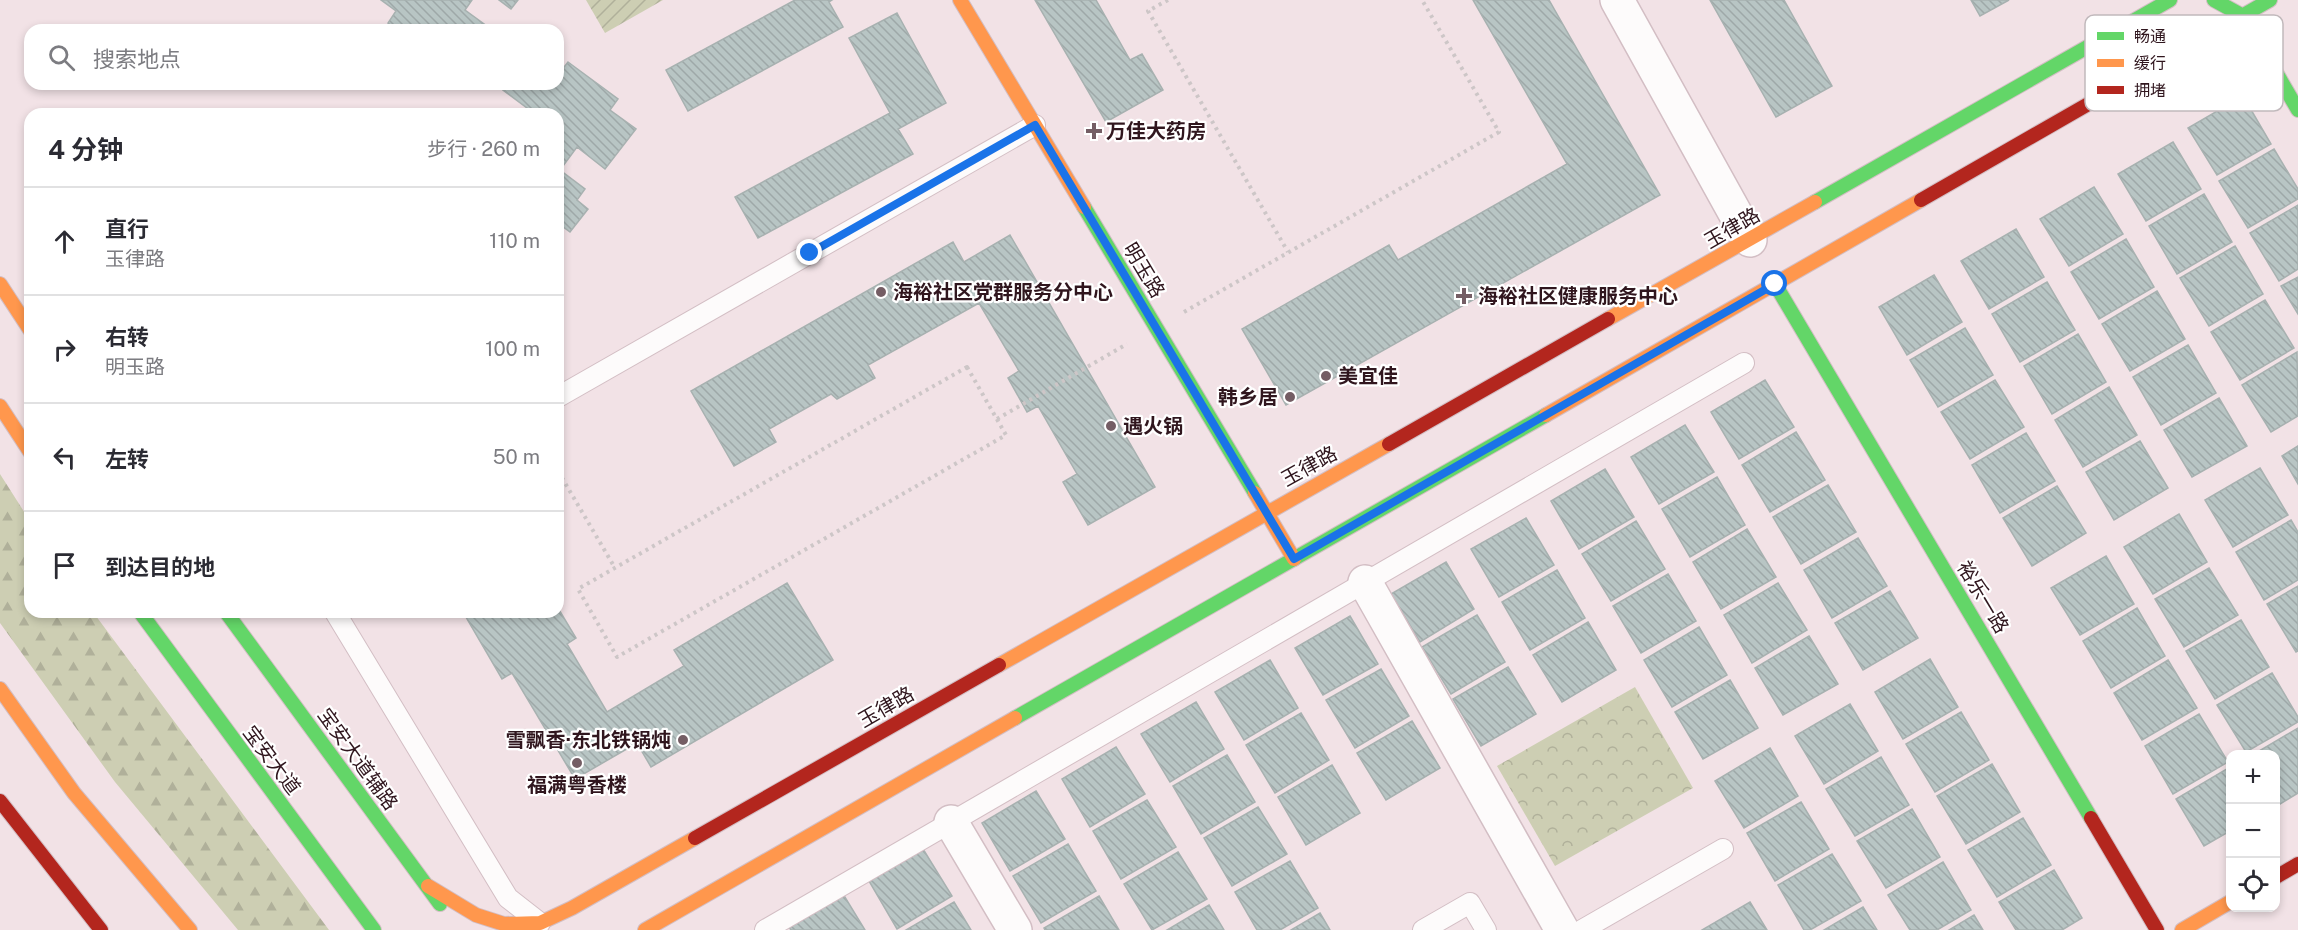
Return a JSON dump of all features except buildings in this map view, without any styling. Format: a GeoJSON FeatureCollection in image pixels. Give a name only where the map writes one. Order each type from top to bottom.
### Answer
{"type":"FeatureCollection","features":[{"type":"Feature","properties":{"kind":"main road","name":"明玉路"},"geometry":{"type":"LineString","coordinates":[[960,0],[1294,559]]}},
{"type":"Feature","properties":{"kind":"main road","name":"玉律路"},"geometry":{"type":"LineString","coordinates":[[2144,15],[2170,0]]}},
{"type":"Feature","properties":{"kind":"main road"},"geometry":{"type":"LineString","coordinates":[[2214,0],[2241,15]]}},
{"type":"Feature","properties":{"kind":"main road"},"geometry":{"type":"LineString","coordinates":[[2245,15],[2270,0]]}},
{"type":"Feature","properties":{"kind":"main road","name":"玉律路"},"geometry":{"type":"LineString","coordinates":[[428,886],[476,915],[504,924],[540,923],[572,908],[2085,49]]}},
{"type":"Feature","properties":{"kind":"main road"},"geometry":{"type":"LineString","coordinates":[[2283,84],[2298,110]]}},
{"type":"Feature","properties":{"kind":"main road"},"geometry":{"type":"LineString","coordinates":[[645,930],[2085,106]]}},
{"type":"Feature","properties":{"kind":"main road"},"geometry":{"type":"LineString","coordinates":[[0,284],[24,321]]}},
{"type":"Feature","properties":{"kind":"main road","name":"裕乐一路"},"geometry":{"type":"LineString","coordinates":[[1775,284],[2157,930]]}},
{"type":"Feature","properties":{"kind":"main road"},"geometry":{"type":"LineString","coordinates":[[0,406],[24,443]]}},
{"type":"Feature","properties":{"kind":"main road","name":"宝安大道"},"geometry":{"type":"LineString","coordinates":[[144,618],[374,930]]}},
{"type":"Feature","properties":{"kind":"main road","name":"宝安大道辅路"},"geometry":{"type":"LineString","coordinates":[[234,618],[446,913]]}},
{"type":"Feature","properties":{"kind":"main road"},"geometry":{"type":"LineString","coordinates":[[0,689],[74,793],[190,930]]}},
{"type":"Feature","properties":{"kind":"main road"},"geometry":{"type":"LineString","coordinates":[[0,801],[102,930]]}},
{"type":"Feature","properties":{"kind":"main road"},"geometry":{"type":"LineString","coordinates":[[2280,875],[2298,864]]}},
{"type":"Feature","properties":{"kind":"main road"},"geometry":{"type":"LineString","coordinates":[[2182,930],[2226,904]]}},
{"type":"Feature","properties":{"kind":"street"},"geometry":{"type":"LineString","coordinates":[[1617,0],[1750,240]]}},
{"type":"Feature","properties":{"kind":"street"},"geometry":{"type":"LineString","coordinates":[[1365,582],[1562,930]]}},
{"type":"Feature","properties":{"kind":"street"},"geometry":{"type":"LineString","coordinates":[[951,822],[1015,930]]}},
{"type":"Feature","properties":{"kind":"lane"},"geometry":{"type":"LineString","coordinates":[[564,394],[1035,125]]}},
{"type":"Feature","properties":{"kind":"lane"},"geometry":{"type":"LineString","coordinates":[[765,930],[1744,363]]}},
{"type":"Feature","properties":{"kind":"lane"},"geometry":{"type":"LineString","coordinates":[[339,618],[508,898],[540,923]]}},
{"type":"Feature","properties":{"kind":"lane"},"geometry":{"type":"LineString","coordinates":[[1582,930],[1723,849]]}},
{"type":"Feature","properties":{"kind":"lane"},"geometry":{"type":"LineString","coordinates":[[1423,930],[1470,903],[1486,930]]}},
{"type":"Feature","properties":{"kind":"path"},"geometry":{"type":"LineString","coordinates":[[1168,0],[1148,11],[1288,252]]}},
{"type":"Feature","properties":{"kind":"path"},"geometry":{"type":"LineString","coordinates":[[1178,315],[1499,132],[1422,0]]}},
{"type":"Feature","properties":{"kind":"path"},"geometry":{"type":"LineString","coordinates":[[997,419],[1130,342]]}},
{"type":"Feature","properties":{"kind":"path"},"geometry":{"type":"LineString","coordinates":[[967,367],[1006,435],[617,657],[578,589],[615,568],[967,367]]}},
{"type":"Feature","properties":{"kind":"path"},"geometry":{"type":"LineString","coordinates":[[564,481],[615,568]]}},
{"type":"Feature","properties":{"kind":"green space"},"geometry":{"type":"Polygon","coordinates":[[[586,0],[663,0],[605,33],[586,0]]]}},
{"type":"Feature","properties":{"kind":"green space"},"geometry":{"type":"Polygon","coordinates":[[[0,474],[24,512],[24,618],[97,618],[329,930],[238,930],[115,782],[0,623],[0,474]]]}},
{"type":"Feature","properties":{"kind":"green space"},"geometry":{"type":"Polygon","coordinates":[[[1635,687],[1693,788],[1555,866],[1497,766],[1635,687]]]}},
{"type":"Feature","properties":{"kind":"traffic: fast"},"geometry":{"type":"LineString","coordinates":[[2144,15],[2170,0]]}},
{"type":"Feature","properties":{"kind":"traffic: fast"},"geometry":{"type":"LineString","coordinates":[[2214,0],[2241,15]]}},
{"type":"Feature","properties":{"kind":"traffic: fast"},"geometry":{"type":"LineString","coordinates":[[2244,15],[2270,0]]}},
{"type":"Feature","properties":{"kind":"traffic: fast"},"geometry":{"type":"LineString","coordinates":[[1815,202],[2085,48]]}},
{"type":"Feature","properties":{"kind":"traffic: fast"},"geometry":{"type":"LineString","coordinates":[[2283,84],[2298,110]]}},
{"type":"Feature","properties":{"kind":"traffic: fast"},"geometry":{"type":"LineString","coordinates":[[1084,207],[1255,493]]}},
{"type":"Feature","properties":{"kind":"traffic: fast"},"geometry":{"type":"LineString","coordinates":[[1775,284],[2091,818]]}},
{"type":"Feature","properties":{"kind":"traffic: fast"},"geometry":{"type":"LineString","coordinates":[[1015,718],[1546,415]]}},
{"type":"Feature","properties":{"kind":"traffic: fast"},"geometry":{"type":"LineString","coordinates":[[144,618],[374,930]]}},
{"type":"Feature","properties":{"kind":"traffic: fast"},"geometry":{"type":"LineString","coordinates":[[230,618],[440,904]]}},
{"type":"Feature","properties":{"kind":"traffic: slow"},"geometry":{"type":"LineString","coordinates":[[960,0],[1084,207]]}},
{"type":"Feature","properties":{"kind":"traffic: slow"},"geometry":{"type":"LineString","coordinates":[[1546,415],[1921,200]]}},
{"type":"Feature","properties":{"kind":"traffic: slow"},"geometry":{"type":"LineString","coordinates":[[1608,319],[1815,202]]}},
{"type":"Feature","properties":{"kind":"traffic: slow"},"geometry":{"type":"LineString","coordinates":[[0,284],[24,321]]}},
{"type":"Feature","properties":{"kind":"traffic: slow"},"geometry":{"type":"LineString","coordinates":[[0,406],[24,443]]}},
{"type":"Feature","properties":{"kind":"traffic: slow"},"geometry":{"type":"LineString","coordinates":[[999,665],[1389,444]]}},
{"type":"Feature","properties":{"kind":"traffic: slow"},"geometry":{"type":"LineString","coordinates":[[1255,493],[1294,559]]}},
{"type":"Feature","properties":{"kind":"traffic: slow"},"geometry":{"type":"LineString","coordinates":[[0,689],[74,793],[190,930]]}},
{"type":"Feature","properties":{"kind":"traffic: slow"},"geometry":{"type":"LineString","coordinates":[[645,930],[1015,718]]}},
{"type":"Feature","properties":{"kind":"traffic: slow"},"geometry":{"type":"LineString","coordinates":[[428,886],[476,915],[504,924],[540,923],[572,908],[695,838]]}},
{"type":"Feature","properties":{"kind":"traffic: slow"},"geometry":{"type":"LineString","coordinates":[[2182,930],[2226,904]]}},
{"type":"Feature","properties":{"kind":"traffic: jam"},"geometry":{"type":"LineString","coordinates":[[1921,200],[2085,106]]}},
{"type":"Feature","properties":{"kind":"traffic: jam"},"geometry":{"type":"LineString","coordinates":[[1389,444],[1608,319]]}},
{"type":"Feature","properties":{"kind":"traffic: jam"},"geometry":{"type":"LineString","coordinates":[[695,838],[999,665]]}},
{"type":"Feature","properties":{"kind":"traffic: jam"},"geometry":{"type":"LineString","coordinates":[[0,801],[101,930]]}},
{"type":"Feature","properties":{"kind":"traffic: jam"},"geometry":{"type":"LineString","coordinates":[[2091,818],[2157,930]]}},
{"type":"Feature","properties":{"kind":"traffic: jam"},"geometry":{"type":"LineString","coordinates":[[2280,875],[2298,864]]}},
{"type":"Feature","properties":{"kind":"place","name":"万佳大药房"},"geometry":{"type":"Point","coordinates":[1094,131]}},
{"type":"Feature","properties":{"kind":"place","name":"海裕社区党群服务分中心"},"geometry":{"type":"Point","coordinates":[881,292]}},
{"type":"Feature","properties":{"kind":"place","name":"海裕社区健康服务中心"},"geometry":{"type":"Point","coordinates":[1464,296]}},
{"type":"Feature","properties":{"kind":"place","name":"美宜佳"},"geometry":{"type":"Point","coordinates":[1326,376]}},
{"type":"Feature","properties":{"kind":"place","name":"韩乡居"},"geometry":{"type":"Point","coordinates":[1290,397]}},
{"type":"Feature","properties":{"kind":"place","name":"遇火锅"},"geometry":{"type":"Point","coordinates":[1111,426]}},
{"type":"Feature","properties":{"kind":"place","name":"雪飘香·东北铁锅炖"},"geometry":{"type":"Point","coordinates":[683,740]}},
{"type":"Feature","properties":{"kind":"place","name":"福满粤香楼"},"geometry":{"type":"Point","coordinates":[577,763]}},
{"type":"Feature","properties":{"kind":"route"},"geometry":{"type":"LineString","coordinates":[[810,253],[1035,125],[1294,559],[1775,284]]}}]}
